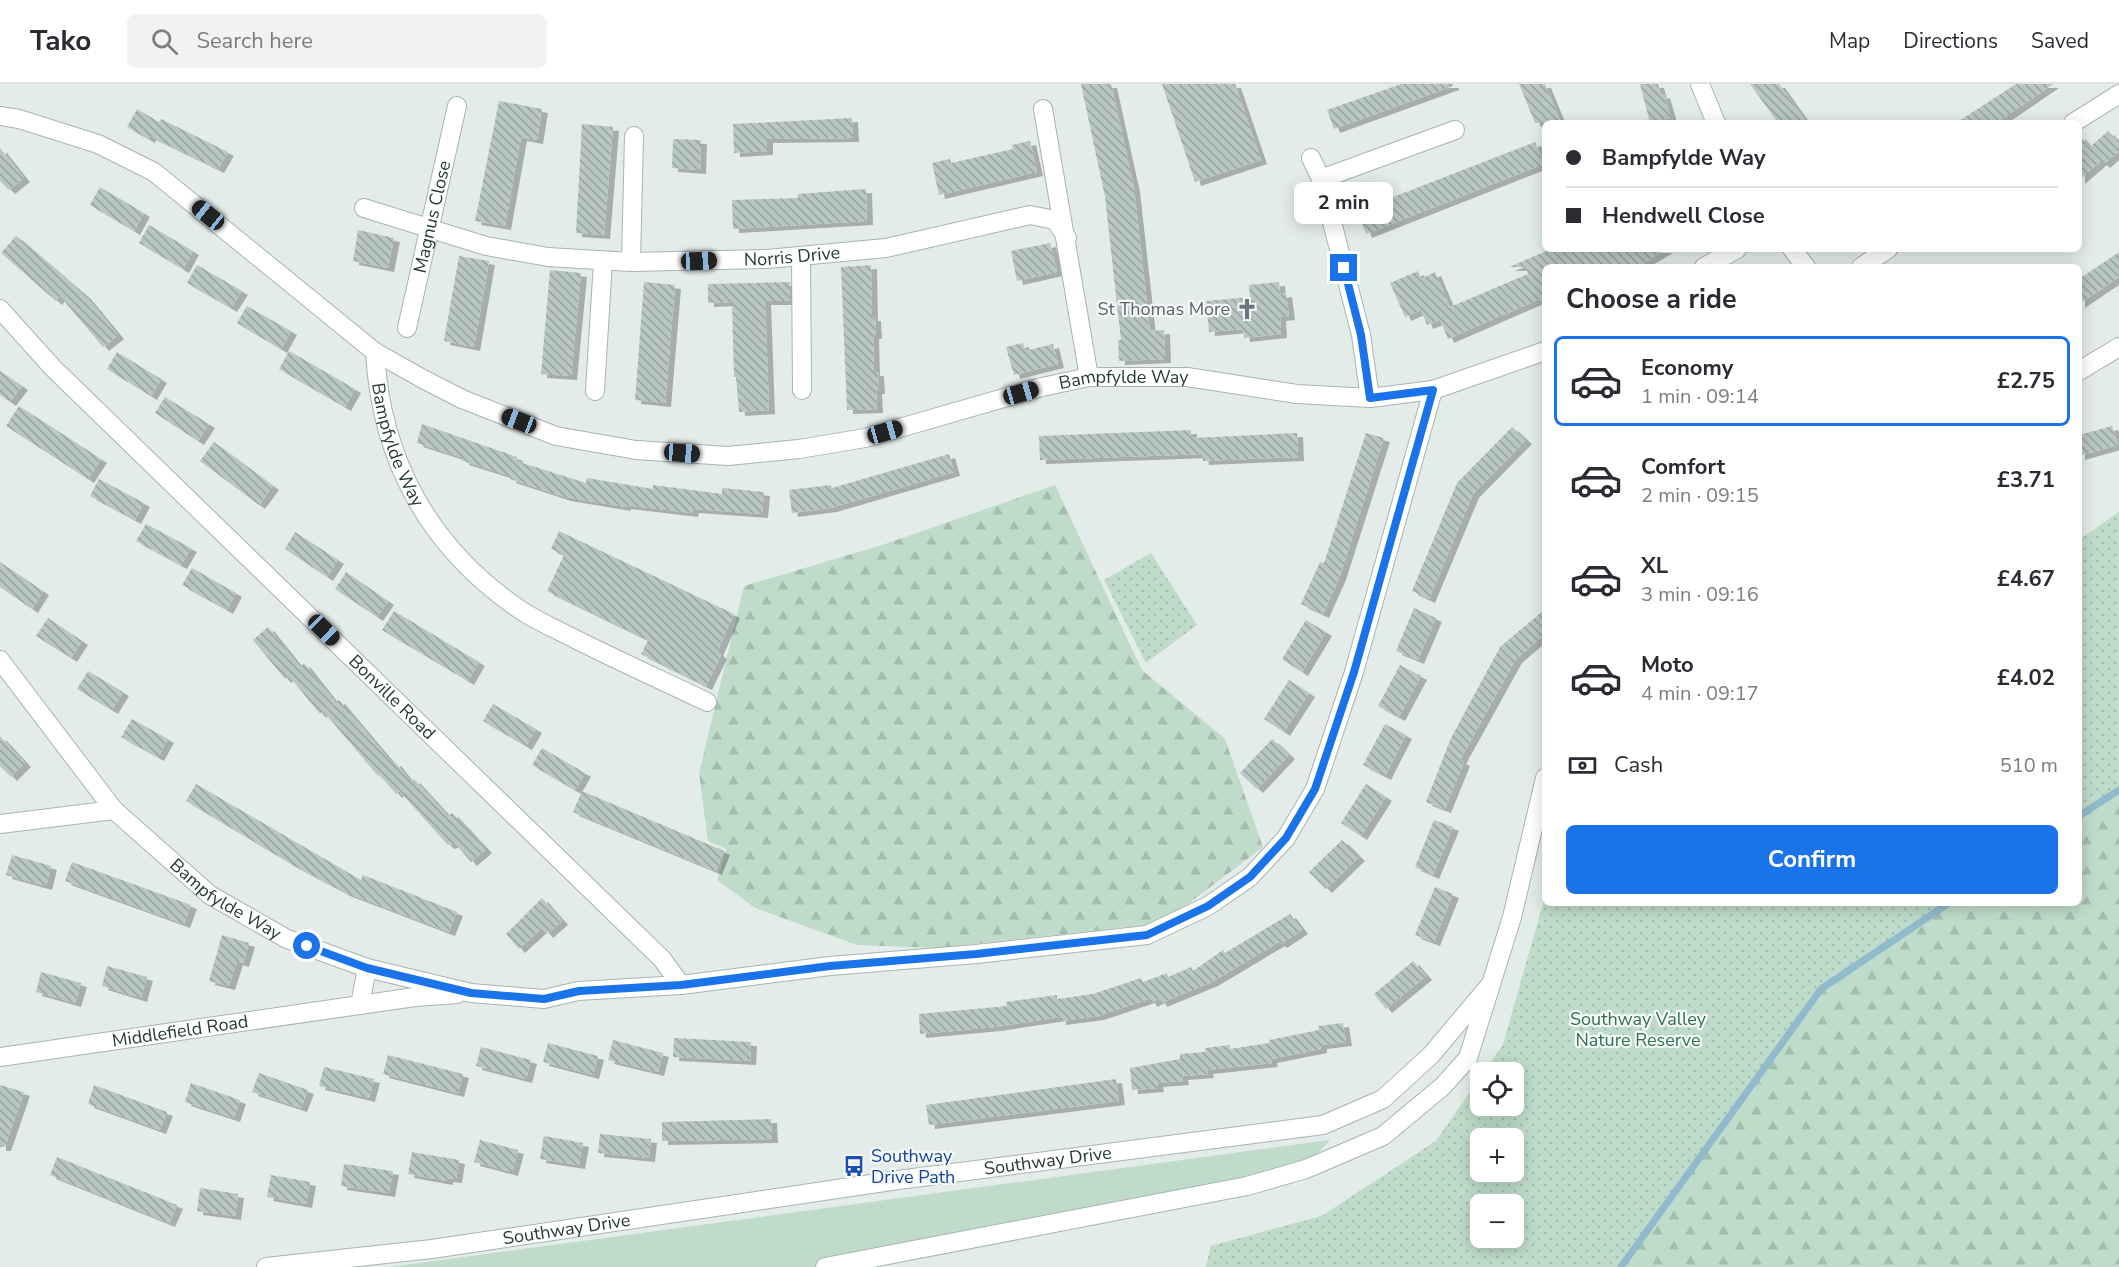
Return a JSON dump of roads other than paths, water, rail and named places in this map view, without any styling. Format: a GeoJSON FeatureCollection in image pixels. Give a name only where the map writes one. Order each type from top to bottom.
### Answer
{"type":"FeatureCollection","features":[{"type":"Feature","properties":{"kind":"street"},"geometry":{"type":"LineString","coordinates":[[1700,84],[1715,120]]}},
{"type":"Feature","properties":{"kind":"street"},"geometry":{"type":"LineString","coordinates":[[2078,120],[2119,94]]}},
{"type":"Feature","properties":{"kind":"street","name":"Magnus Close"},"geometry":{"type":"LineString","coordinates":[[407,328],[457,106]]}},
{"type":"Feature","properties":{"kind":"street"},"geometry":{"type":"LineString","coordinates":[[1043,109],[1089,377]]}},
{"type":"Feature","properties":{"kind":"street","name":"Bampfylde Way"},"geometry":{"type":"LineString","coordinates":[[0,116],[19,119],[98,144],[154,172],[375,352],[462,399],[556,435],[636,450],[728,456],[799,449],[866,438],[1042,387],[1089,377],[1187,377],[1297,394],[1370,398],[1433,390],[1542,352]]}},
{"type":"Feature","properties":{"kind":"street"},"geometry":{"type":"LineString","coordinates":[[1321,179],[1455,130]]}},
{"type":"Feature","properties":{"kind":"street"},"geometry":{"type":"LineString","coordinates":[[631,262],[634,136]]}},
{"type":"Feature","properties":{"kind":"street"},"geometry":{"type":"LineString","coordinates":[[1311,158],[1321,179],[1361,335],[1370,398]]}},
{"type":"Feature","properties":{"kind":"street","name":"Norris Drive"},"geometry":{"type":"LineString","coordinates":[[364,208],[486,246],[548,257],[603,261],[801,256],[886,248],[1030,216],[1055,220],[1066,238]]}},
{"type":"Feature","properties":{"kind":"street"},"geometry":{"type":"LineString","coordinates":[[1710,264],[1732,252]]}},
{"type":"Feature","properties":{"kind":"street"},"geometry":{"type":"LineString","coordinates":[[1794,252],[1804,264]]}},
{"type":"Feature","properties":{"kind":"street"},"geometry":{"type":"LineString","coordinates":[[1866,264],[1884,252]]}},
{"type":"Feature","properties":{"kind":"street"},"geometry":{"type":"LineString","coordinates":[[801,256],[802,390]]}},
{"type":"Feature","properties":{"kind":"street"},"geometry":{"type":"LineString","coordinates":[[595,391],[603,261]]}},
{"type":"Feature","properties":{"kind":"street","name":"Bonville Road"},"geometry":{"type":"LineString","coordinates":[[0,309],[62,376],[654,951],[681,985]]}},
{"type":"Feature","properties":{"kind":"street"},"geometry":{"type":"LineString","coordinates":[[2082,369],[2119,347]]}},
{"type":"Feature","properties":{"kind":"street","name":"Bampfylde Way"},"geometry":{"type":"LineString","coordinates":[[375,352],[377,387],[392,448],[431,526],[475,575],[523,612],[707,702]]}},
{"type":"Feature","properties":{"kind":"street","name":"Bampfylde Way"},"geometry":{"type":"LineString","coordinates":[[0,660],[114,810],[210,895],[287,939],[367,968],[471,993],[544,999],[579,991],[681,985],[830,966],[976,954],[1147,935],[1208,906],[1250,877],[1286,838],[1315,789],[1354,672],[1433,390]]}},
{"type":"Feature","properties":{"kind":"street","name":"Southway Drive"},"geometry":{"type":"LineString","coordinates":[[825,1267],[1248,1186],[1306,1169],[1383,1136],[1443,1086],[1468,1058],[1512,917],[1542,791]]}},
{"type":"Feature","properties":{"kind":"street"},"geometry":{"type":"LineString","coordinates":[[0,824],[114,810]]}},
{"type":"Feature","properties":{"kind":"street"},"geometry":{"type":"LineString","coordinates":[[360,1005],[367,968]]}},
{"type":"Feature","properties":{"kind":"street","name":"Southway Drive"},"geometry":{"type":"LineString","coordinates":[[266,1267],[432,1249],[898,1180],[1323,1125],[1383,1099],[1431,1055],[1490,985]]}},
{"type":"Feature","properties":{"kind":"street","name":"Middlefield Road"},"geometry":{"type":"LineString","coordinates":[[0,1057],[360,1005],[471,993]]}},
{"type":"Feature","properties":{"kind":"waterway"},"geometry":{"type":"LineString","coordinates":[[2082,814],[2119,790]]}},
{"type":"Feature","properties":{"kind":"waterway"},"geometry":{"type":"LineString","coordinates":[[1621,1267],[1821,989],[1945,906]]}},
{"type":"Feature","properties":{"kind":"place","name":"St Thomas More"},"geometry":{"type":"Point","coordinates":[1247,309]}},
{"type":"Feature","properties":{"kind":"place","name":"Southway Drive Path"},"geometry":{"type":"Point","coordinates":[854,1166]}},
{"type":"Feature","properties":{"kind":"park label","name":"Southway Valley Nature Reserve"},"geometry":{"type":"Point","coordinates":[1638,1029]}}]}
